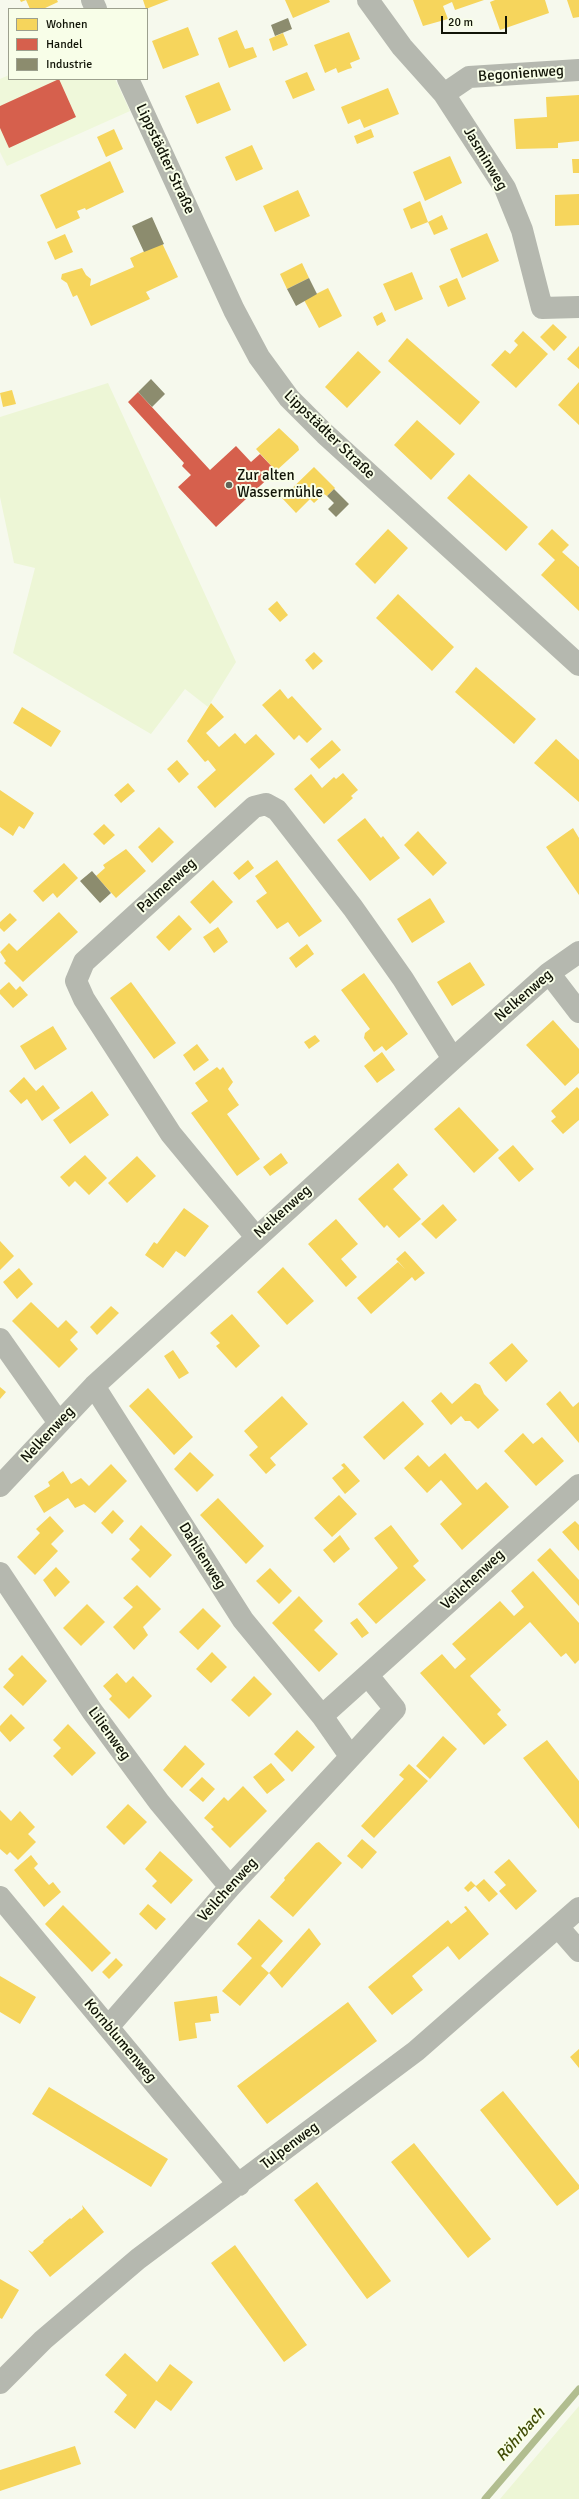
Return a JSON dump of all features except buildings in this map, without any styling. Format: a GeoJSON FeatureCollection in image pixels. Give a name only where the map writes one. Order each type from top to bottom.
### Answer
{"type":"FeatureCollection","features":[{"type":"Feature","properties":{"kind":"street","name":"Jasminweg"},"geometry":{"type":"LineString","coordinates":[[368,0],[402,47],[444,94],[505,188],[522,230],[542,308],[579,307]]}},
{"type":"Feature","properties":{"kind":"street","name":"Begonienweg"},"geometry":{"type":"LineString","coordinates":[[444,94],[469,77],[579,70]]}},
{"type":"Feature","properties":{"kind":"street","name":"Lippstädter Straße"},"geometry":{"type":"LineString","coordinates":[[128,80],[234,310],[259,357],[289,398],[330,438],[579,665]]}},
{"type":"Feature","properties":{"kind":"street","name":"Palmenweg"},"geometry":{"type":"LineString","coordinates":[[256,1237],[171,1134],[84,999],[76,982],[84,962],[254,807],[266,804],[277,810],[353,908],[390,959],[453,1059]]}},
{"type":"Feature","properties":{"kind":"street","name":"Nelkenweg"},"geometry":{"type":"LineString","coordinates":[[0,1486],[94,1386],[256,1237],[549,973],[579,952]]}},
{"type":"Feature","properties":{"kind":"street"},"geometry":{"type":"LineString","coordinates":[[549,973],[579,1012]]}},
{"type":"Feature","properties":{"kind":"street"},"geometry":{"type":"LineString","coordinates":[[0,1339],[59,1423]]}},
{"type":"Feature","properties":{"kind":"street","name":"Dahlienweg"},"geometry":{"type":"LineString","coordinates":[[94,1386],[243,1620],[322,1716]]}},
{"type":"Feature","properties":{"kind":"street","name":"Veilchenweg"},"geometry":{"type":"LineString","coordinates":[[322,1716],[369,1677],[579,1485]]}},
{"type":"Feature","properties":{"kind":"street","name":"Lilienweg"},"geometry":{"type":"LineString","coordinates":[[0,1573],[92,1711],[154,1796],[230,1887]]}},
{"type":"Feature","properties":{"kind":"street","name":"Veilchenweg"},"geometry":{"type":"LineString","coordinates":[[109,2026],[230,1887],[395,1709],[369,1677]]}},
{"type":"Feature","properties":{"kind":"street"},"geometry":{"type":"LineString","coordinates":[[322,1716],[350,1756]]}},
{"type":"Feature","properties":{"kind":"street","name":"Kornblumenweg"},"geometry":{"type":"LineString","coordinates":[[0,1897],[109,2026],[239,2185]]}},
{"type":"Feature","properties":{"kind":"street","name":"Tulpenweg"},"geometry":{"type":"LineString","coordinates":[[0,2383],[43,2340],[138,2259],[239,2185],[416,2051],[579,1908]]}},
{"type":"Feature","properties":{"kind":"street"},"geometry":{"type":"LineString","coordinates":[[558,1928],[579,1951]]}},
{"type":"Feature","properties":{"kind":"shaded area"},"geometry":{"type":"Polygon","coordinates":[[[8,75],[8,80],[115,80],[130,111],[7,166],[0,152],[0,79],[8,75]]]}},
{"type":"Feature","properties":{"kind":"shaded area"},"geometry":{"type":"Polygon","coordinates":[[[108,383],[236,662],[208,707],[185,689],[151,734],[13,653],[35,568],[14,563],[0,497],[0,417],[108,383]]]}},
{"type":"Feature","properties":{"kind":"shaded area"},"geometry":{"type":"Polygon","coordinates":[[[579,2406],[579,2499],[500,2499],[579,2406]]]}},
{"type":"Feature","properties":{"kind":"waterway","name":"Röhrbach"},"geometry":{"type":"LineString","coordinates":[[485,2499],[579,2389]]}},
{"type":"Feature","properties":{"kind":"place","name":"Zur alten Wassermühle"},"geometry":{"type":"Point","coordinates":[229,485]}}]}
